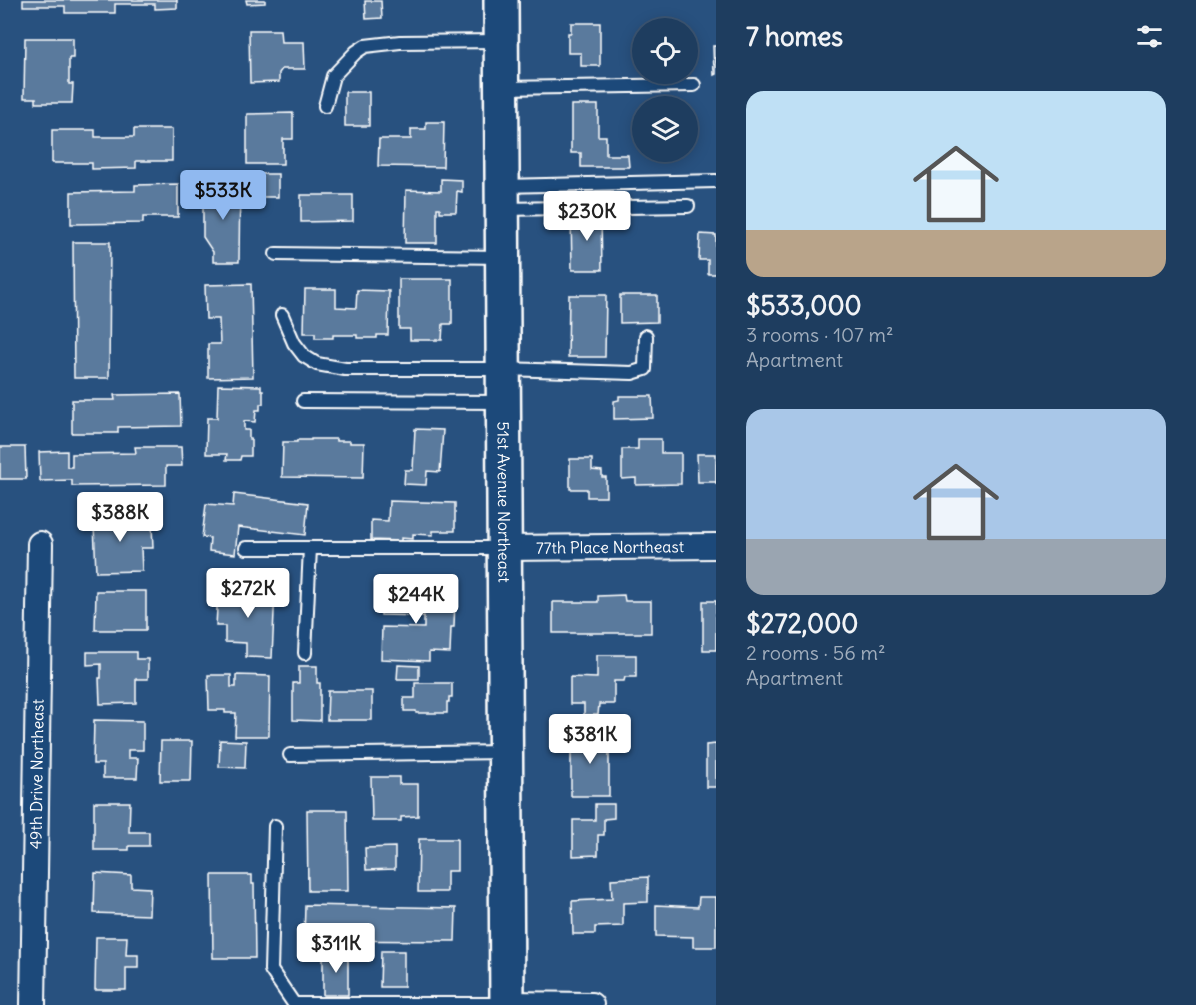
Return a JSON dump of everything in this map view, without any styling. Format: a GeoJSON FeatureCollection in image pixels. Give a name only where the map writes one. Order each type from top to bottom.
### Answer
{"type":"FeatureCollection","features":[{"type":"Feature","properties":{"kind":"street","name":"51st Avenue Northeast"},"geometry":{"type":"LineString","coordinates":[[501,0],[507,1005]]}},
{"type":"Feature","properties":{"kind":"street","name":"49th Drive Northeast"},"geometry":{"type":"LineString","coordinates":[[33,1005],[40,544]]}},
{"type":"Feature","properties":{"kind":"street","name":"77th Place Northeast"},"geometry":{"type":"LineString","coordinates":[[505,548],[716,546]]}},
{"type":"Feature","properties":{"kind":"street"},"geometry":{"type":"LineString","coordinates":[[507,1005],[591,1005]]}},
{"type":"Feature","properties":{"kind":"lane"},"geometry":{"type":"LineString","coordinates":[[325,106],[333,76],[365,46],[400,42],[501,41]]}},
{"type":"Feature","properties":{"kind":"lane"},"geometry":{"type":"LineString","coordinates":[[501,88],[694,85]]}},
{"type":"Feature","properties":{"kind":"lane"},"geometry":{"type":"LineString","coordinates":[[502,197],[716,182]]}},
{"type":"Feature","properties":{"kind":"lane"},"geometry":{"type":"LineString","coordinates":[[502,197],[688,206]]}},
{"type":"Feature","properties":{"kind":"lane"},"geometry":{"type":"LineString","coordinates":[[276,254],[503,257]]}},
{"type":"Feature","properties":{"kind":"lane"},"geometry":{"type":"LineString","coordinates":[[282,315],[294,343],[304,356],[317,364],[345,369],[504,369],[632,373],[645,369],[646,336]]}},
{"type":"Feature","properties":{"kind":"lane"},"geometry":{"type":"LineString","coordinates":[[303,401],[504,402]]}},
{"type":"Feature","properties":{"kind":"lane"},"geometry":{"type":"LineString","coordinates":[[246,548],[505,548]]}},
{"type":"Feature","properties":{"kind":"lane"},"geometry":{"type":"LineString","coordinates":[[305,653],[310,548]]}},
{"type":"Feature","properties":{"kind":"lane"},"geometry":{"type":"LineString","coordinates":[[290,755],[506,752]]}},
{"type":"Feature","properties":{"kind":"lane"},"geometry":{"type":"LineString","coordinates":[[275,826],[270,970],[294,1004],[507,1005]]}},
{"type":"Feature","properties":{"kind":"building"},"geometry":{"type":"Polygon","coordinates":[[[23,0],[177,0],[177,8],[155,9],[155,4],[115,4],[115,13],[65,13],[65,6],[23,6],[23,0]]]}},
{"type":"Feature","properties":{"kind":"building"},"geometry":{"type":"Polygon","coordinates":[[[246,0],[265,0],[265,3],[247,4],[246,0]]]}},
{"type":"Feature","properties":{"kind":"building"},"geometry":{"type":"Polygon","coordinates":[[[365,1],[381,1],[382,18],[366,19],[365,1]]]}},
{"type":"Feature","properties":{"kind":"building"},"geometry":{"type":"Polygon","coordinates":[[[571,23],[600,23],[600,66],[581,66],[581,53],[568,53],[568,33],[571,33],[571,23]]]}},
{"type":"Feature","properties":{"kind":"building"},"geometry":{"type":"Polygon","coordinates":[[[249,30],[280,30],[281,42],[304,42],[305,69],[282,69],[279,73],[279,82],[250,83],[249,30]]]}},
{"type":"Feature","properties":{"kind":"building"},"geometry":{"type":"Polygon","coordinates":[[[25,38],[73,38],[73,58],[69,58],[69,84],[73,84],[72,103],[36,103],[36,98],[24,98],[25,38]]]}},
{"type":"Feature","properties":{"kind":"building"},"geometry":{"type":"Polygon","coordinates":[[[713,46],[716,46],[716,74],[714,75],[713,46]]]}},
{"type":"Feature","properties":{"kind":"building"},"geometry":{"type":"Polygon","coordinates":[[[345,92],[369,92],[369,126],[345,126],[345,92]]]}},
{"type":"Feature","properties":{"kind":"building"},"geometry":{"type":"Polygon","coordinates":[[[571,105],[598,105],[598,136],[606,136],[606,155],[628,155],[629,167],[581,167],[581,153],[571,153],[571,105]]]}},
{"type":"Feature","properties":{"kind":"building"},"geometry":{"type":"Polygon","coordinates":[[[293,113],[293,139],[283,139],[283,164],[247,164],[247,114],[293,113]]]}},
{"type":"Feature","properties":{"kind":"building"},"geometry":{"type":"Polygon","coordinates":[[[426,122],[444,122],[443,167],[378,166],[379,139],[411,139],[411,129],[426,129],[426,122]]]}},
{"type":"Feature","properties":{"kind":"building"},"geometry":{"type":"Polygon","coordinates":[[[134,129],[172,129],[172,161],[136,161],[136,168],[92,169],[92,163],[52,163],[52,130],[95,130],[95,137],[134,137],[134,129]]]}},
{"type":"Feature","properties":{"kind":"building"},"geometry":{"type":"Polygon","coordinates":[[[246,174],[278,174],[278,197],[246,197],[246,174]]]}},
{"type":"Feature","properties":{"kind":"building"},"geometry":{"type":"Polygon","coordinates":[[[441,179],[462,180],[462,192],[457,191],[456,212],[440,212],[440,208],[437,208],[437,243],[405,243],[406,190],[441,191],[441,179]]]}},
{"type":"Feature","properties":{"kind":"building"},"geometry":{"type":"Polygon","coordinates":[[[213,180],[240,180],[239,262],[213,262],[213,252],[203,237],[203,199],[213,192],[213,180]]]}},
{"type":"Feature","properties":{"kind":"building"},"geometry":{"type":"Polygon","coordinates":[[[178,184],[178,217],[143,217],[143,223],[71,224],[71,192],[135,191],[135,185],[178,184]]]}},
{"type":"Feature","properties":{"kind":"building"},"geometry":{"type":"Polygon","coordinates":[[[301,195],[353,195],[353,221],[301,222],[301,195]]]}},
{"type":"Feature","properties":{"kind":"building"},"geometry":{"type":"Polygon","coordinates":[[[601,214],[602,270],[572,270],[571,215],[601,214]]]}},
{"type":"Feature","properties":{"kind":"building"},"geometry":{"type":"Polygon","coordinates":[[[700,234],[716,235],[716,274],[708,274],[708,260],[699,260],[700,234]]]}},
{"type":"Feature","properties":{"kind":"building"},"geometry":{"type":"Polygon","coordinates":[[[73,242],[110,242],[109,378],[74,378],[73,242]]]}},
{"type":"Feature","properties":{"kind":"building"},"geometry":{"type":"Polygon","coordinates":[[[399,279],[452,279],[452,324],[443,324],[442,340],[410,340],[410,329],[399,329],[399,279]]]}},
{"type":"Feature","properties":{"kind":"building"},"geometry":{"type":"Polygon","coordinates":[[[251,284],[253,377],[208,378],[208,344],[220,344],[219,319],[206,319],[205,285],[251,284]]]}},
{"type":"Feature","properties":{"kind":"building"},"geometry":{"type":"Polygon","coordinates":[[[305,289],[336,289],[336,307],[356,308],[357,290],[389,291],[388,335],[377,335],[377,338],[333,335],[333,338],[315,338],[315,333],[304,333],[305,289]]]}},
{"type":"Feature","properties":{"kind":"building"},"geometry":{"type":"Polygon","coordinates":[[[569,295],[606,295],[605,357],[568,357],[569,295]]]}},
{"type":"Feature","properties":{"kind":"building"},"geometry":{"type":"Polygon","coordinates":[[[620,295],[657,295],[657,322],[620,323],[620,295]]]}},
{"type":"Feature","properties":{"kind":"building"},"geometry":{"type":"Polygon","coordinates":[[[218,385],[261,386],[263,390],[263,404],[260,404],[260,410],[256,410],[255,422],[244,421],[244,430],[249,430],[249,439],[251,439],[251,456],[241,456],[240,460],[226,460],[227,454],[206,454],[207,418],[217,418],[218,385]]]}},
{"type":"Feature","properties":{"kind":"building"},"geometry":{"type":"Polygon","coordinates":[[[180,394],[181,426],[118,427],[118,433],[72,433],[72,400],[115,400],[114,395],[180,394]]]}},
{"type":"Feature","properties":{"kind":"building"},"geometry":{"type":"Polygon","coordinates":[[[619,396],[652,396],[653,418],[614,419],[614,401],[619,400],[619,396]]]}},
{"type":"Feature","properties":{"kind":"building"},"geometry":{"type":"Polygon","coordinates":[[[415,429],[443,430],[440,472],[427,471],[426,485],[404,484],[405,470],[413,470],[415,429]]]}},
{"type":"Feature","properties":{"kind":"building"},"geometry":{"type":"Polygon","coordinates":[[[336,439],[336,441],[350,441],[350,443],[364,443],[363,478],[282,477],[283,442],[336,439]]]}},
{"type":"Feature","properties":{"kind":"building"},"geometry":{"type":"Polygon","coordinates":[[[638,439],[661,439],[661,453],[681,453],[681,484],[636,485],[636,478],[622,479],[622,449],[638,449],[638,439]]]}},
{"type":"Feature","properties":{"kind":"building"},"geometry":{"type":"Polygon","coordinates":[[[0,447],[25,447],[26,479],[0,479],[0,447]]]}},
{"type":"Feature","properties":{"kind":"building"},"geometry":{"type":"Polygon","coordinates":[[[135,447],[181,447],[182,466],[166,466],[166,485],[72,486],[72,480],[40,481],[39,452],[67,451],[67,467],[72,467],[72,454],[136,453],[135,447]]]}},
{"type":"Feature","properties":{"kind":"building"},"geometry":{"type":"Polygon","coordinates":[[[697,454],[716,454],[716,482],[698,482],[697,454]]]}},
{"type":"Feature","properties":{"kind":"building"},"geometry":{"type":"Polygon","coordinates":[[[570,459],[592,459],[592,470],[602,471],[602,477],[606,477],[606,497],[587,497],[587,489],[570,489],[570,459]]]}},
{"type":"Feature","properties":{"kind":"building"},"geometry":{"type":"Polygon","coordinates":[[[234,494],[308,503],[305,535],[238,527],[235,554],[209,551],[210,538],[202,537],[206,504],[233,506],[234,494]]]}},
{"type":"Feature","properties":{"kind":"building"},"geometry":{"type":"Polygon","coordinates":[[[389,501],[455,503],[455,531],[433,531],[433,535],[413,534],[413,539],[401,538],[401,541],[371,540],[371,520],[388,521],[389,501]]]}},
{"type":"Feature","properties":{"kind":"building"},"geometry":{"type":"Polygon","coordinates":[[[96,511],[124,511],[125,525],[152,525],[153,548],[141,548],[142,571],[96,572],[94,525],[96,525],[96,511]]]}},
{"type":"Feature","properties":{"kind":"building"},"geometry":{"type":"Polygon","coordinates":[[[226,587],[275,589],[272,658],[246,657],[246,643],[225,642],[225,626],[216,626],[218,591],[226,591],[226,587]]]}},
{"type":"Feature","properties":{"kind":"building"},"geometry":{"type":"Polygon","coordinates":[[[382,587],[420,588],[420,594],[427,594],[427,598],[455,599],[450,653],[429,652],[429,661],[381,659],[382,627],[424,628],[424,616],[381,615],[382,587]]]}},
{"type":"Feature","properties":{"kind":"building"},"geometry":{"type":"Polygon","coordinates":[[[96,591],[146,591],[146,630],[95,630],[96,591]]]}},
{"type":"Feature","properties":{"kind":"building"},"geometry":{"type":"Polygon","coordinates":[[[624,595],[625,601],[651,601],[651,633],[553,633],[553,602],[598,602],[598,596],[624,595]]]}},
{"type":"Feature","properties":{"kind":"building"},"geometry":{"type":"Polygon","coordinates":[[[703,601],[716,601],[716,650],[703,650],[703,601]]]}},
{"type":"Feature","properties":{"kind":"building"},"geometry":{"type":"Polygon","coordinates":[[[87,652],[136,652],[136,659],[148,659],[148,679],[136,679],[136,703],[100,704],[101,664],[87,665],[87,652]]]}},
{"type":"Feature","properties":{"kind":"building"},"geometry":{"type":"Polygon","coordinates":[[[597,655],[636,655],[636,677],[625,677],[624,681],[614,681],[614,704],[599,704],[598,715],[584,715],[584,704],[570,704],[570,677],[597,678],[597,655]]]}},
{"type":"Feature","properties":{"kind":"building"},"geometry":{"type":"Polygon","coordinates":[[[398,665],[419,666],[419,679],[397,679],[398,665]]]}},
{"type":"Feature","properties":{"kind":"building"},"geometry":{"type":"Polygon","coordinates":[[[299,666],[317,666],[317,683],[320,683],[320,721],[293,720],[293,683],[299,683],[299,666]]]}},
{"type":"Feature","properties":{"kind":"building"},"geometry":{"type":"Polygon","coordinates":[[[208,675],[231,675],[231,687],[236,687],[236,675],[270,676],[269,736],[235,736],[236,713],[209,710],[208,675]]]}},
{"type":"Feature","properties":{"kind":"building"},"geometry":{"type":"Polygon","coordinates":[[[415,683],[452,683],[452,697],[449,697],[449,702],[447,702],[447,713],[404,711],[404,698],[415,698],[415,683]]]}},
{"type":"Feature","properties":{"kind":"building"},"geometry":{"type":"Polygon","coordinates":[[[328,691],[372,691],[372,720],[327,720],[328,691]]]}},
{"type":"Feature","properties":{"kind":"building"},"geometry":{"type":"Polygon","coordinates":[[[94,720],[143,721],[143,750],[128,750],[128,758],[138,758],[137,778],[103,778],[103,764],[93,764],[94,720]]]}},
{"type":"Feature","properties":{"kind":"building"},"geometry":{"type":"Polygon","coordinates":[[[571,734],[609,734],[609,796],[571,796],[571,734]]]}},
{"type":"Feature","properties":{"kind":"building"},"geometry":{"type":"Polygon","coordinates":[[[220,740],[246,741],[245,768],[219,767],[220,740]]]}},
{"type":"Feature","properties":{"kind":"building"},"geometry":{"type":"Polygon","coordinates":[[[161,741],[192,741],[191,781],[160,781],[161,741]]]}},
{"type":"Feature","properties":{"kind":"building"},"geometry":{"type":"Polygon","coordinates":[[[716,744],[716,787],[706,787],[706,745],[716,744]]]}},
{"type":"Feature","properties":{"kind":"building"},"geometry":{"type":"Polygon","coordinates":[[[371,777],[399,777],[399,784],[418,784],[418,816],[401,817],[401,821],[372,821],[371,777]]]}},
{"type":"Feature","properties":{"kind":"building"},"geometry":{"type":"Polygon","coordinates":[[[94,802],[130,802],[129,832],[149,832],[149,846],[129,846],[129,850],[94,850],[94,802]]]}},
{"type":"Feature","properties":{"kind":"building"},"geometry":{"type":"Polygon","coordinates":[[[595,804],[614,804],[614,818],[604,819],[604,835],[598,835],[598,855],[573,856],[573,820],[595,820],[595,804]]]}},
{"type":"Feature","properties":{"kind":"building"},"geometry":{"type":"Polygon","coordinates":[[[307,810],[347,810],[348,891],[308,891],[307,810]]]}},
{"type":"Feature","properties":{"kind":"building"},"geometry":{"type":"Polygon","coordinates":[[[419,839],[457,839],[457,871],[447,871],[447,892],[418,892],[419,839]]]}},
{"type":"Feature","properties":{"kind":"building"},"geometry":{"type":"Polygon","coordinates":[[[395,847],[395,869],[366,870],[365,848],[395,847]]]}},
{"type":"Feature","properties":{"kind":"building"},"geometry":{"type":"Polygon","coordinates":[[[95,873],[131,875],[131,887],[150,888],[149,915],[94,913],[95,873]]]}},
{"type":"Feature","properties":{"kind":"building"},"geometry":{"type":"Polygon","coordinates":[[[212,875],[252,875],[255,958],[213,958],[212,875]]]}},
{"type":"Feature","properties":{"kind":"building"},"geometry":{"type":"Polygon","coordinates":[[[648,877],[648,902],[623,903],[623,926],[595,927],[595,934],[573,934],[572,901],[612,899],[611,879],[648,877]]]}},
{"type":"Feature","properties":{"kind":"building"},"geometry":{"type":"Polygon","coordinates":[[[699,897],[716,897],[716,947],[693,947],[693,937],[656,936],[656,905],[698,907],[699,897]]]}},
{"type":"Feature","properties":{"kind":"building"},"geometry":{"type":"Polygon","coordinates":[[[305,905],[456,908],[455,941],[304,940],[305,905]]]}},
{"type":"Feature","properties":{"kind":"building"},"geometry":{"type":"Polygon","coordinates":[[[96,937],[127,937],[126,955],[138,955],[138,968],[126,968],[126,990],[95,990],[96,937]]]}},
{"type":"Feature","properties":{"kind":"building"},"geometry":{"type":"Polygon","coordinates":[[[381,951],[404,951],[404,987],[380,987],[381,951]]]}},
{"type":"Feature","properties":{"kind":"building"},"geometry":{"type":"Polygon","coordinates":[[[323,953],[348,953],[348,995],[323,995],[323,953]]]}}]}
